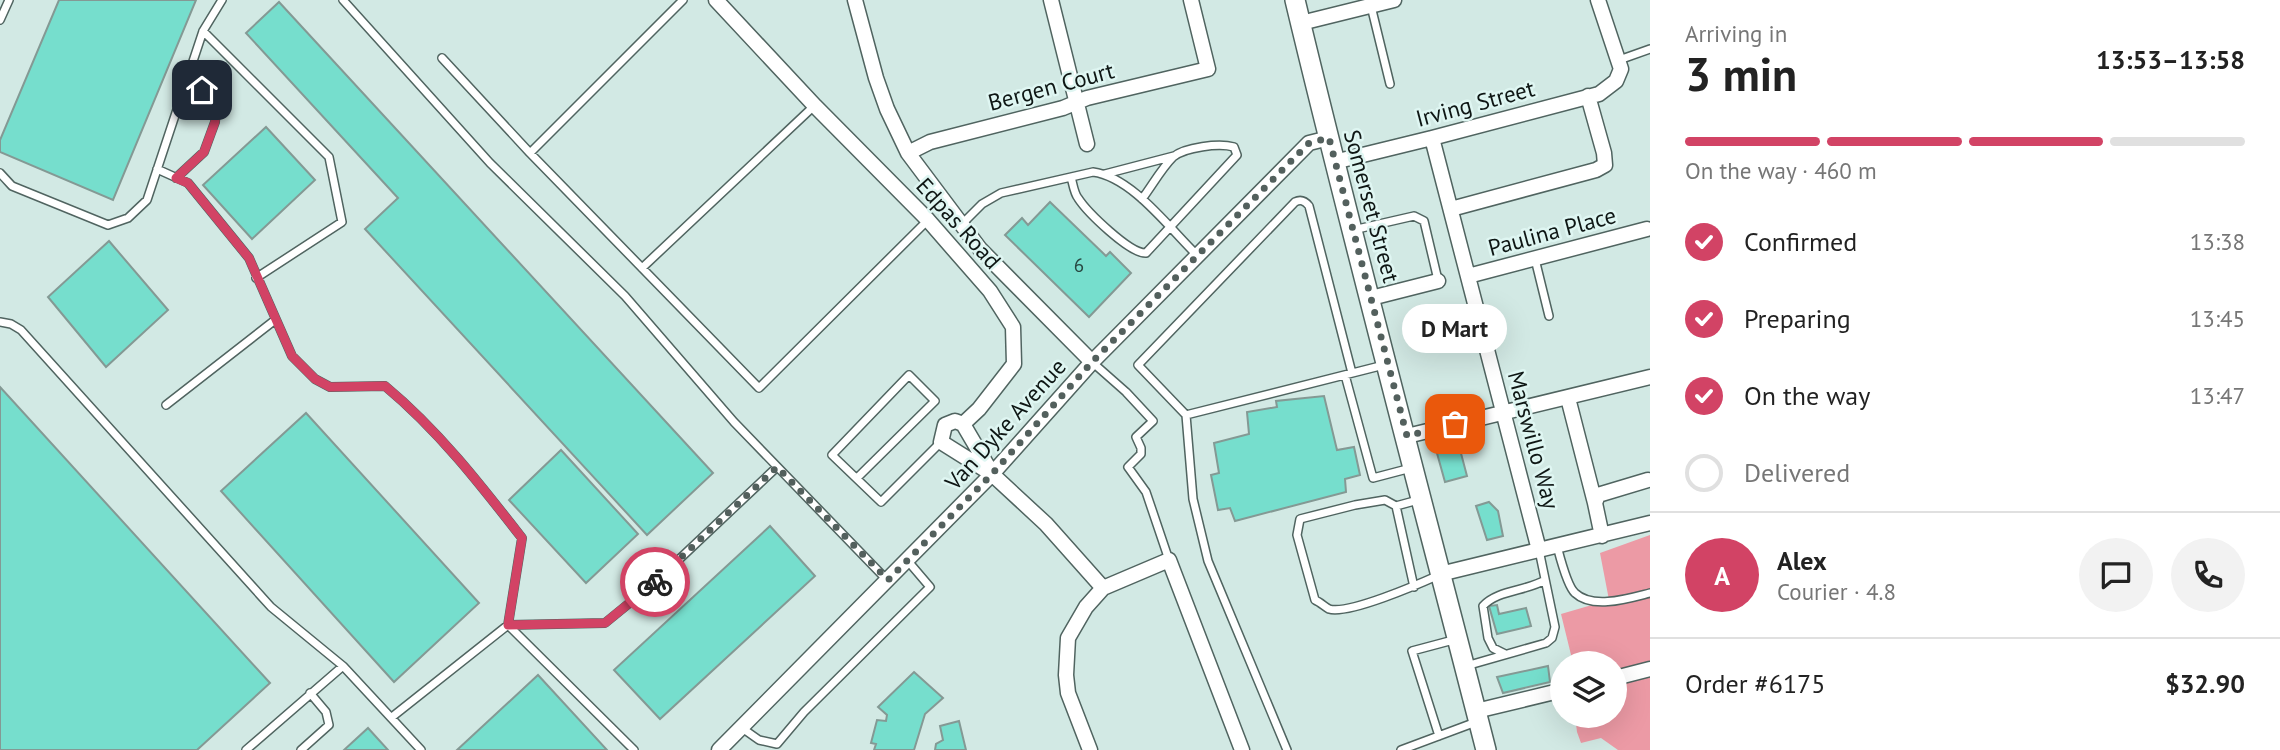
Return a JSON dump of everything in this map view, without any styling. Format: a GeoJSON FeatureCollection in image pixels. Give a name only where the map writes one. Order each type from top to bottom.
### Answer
{"type":"FeatureCollection","features":[{"type":"Feature","properties":{"kind":"main road","name":"Somerset Street"},"geometry":{"type":"LineString","coordinates":[[1295,0],[1334,162],[1407,436],[1486,750]]}},
{"type":"Feature","properties":{"kind":"street","name":"Edpas Road"},"geometry":{"type":"LineString","coordinates":[[716,0],[815,106],[928,220],[990,291],[1013,327],[1014,363],[979,409],[963,424],[955,421],[945,425],[941,442]]}},
{"type":"Feature","properties":{"kind":"street"},"geometry":{"type":"LineString","coordinates":[[855,0],[876,78],[908,153],[979,249],[1092,362]]}},
{"type":"Feature","properties":{"kind":"street"},"geometry":{"type":"LineString","coordinates":[[1051,0],[1087,144]]}},
{"type":"Feature","properties":{"kind":"street","name":"Bergen Court"},"geometry":{"type":"LineString","coordinates":[[908,153],[930,142],[1208,69],[1191,0]]}},
{"type":"Feature","properties":{"kind":"street"},"geometry":{"type":"LineString","coordinates":[[1301,23],[1394,0]]}},
{"type":"Feature","properties":{"kind":"street"},"geometry":{"type":"LineString","coordinates":[[1598,0],[1619,67]]}},
{"type":"Feature","properties":{"kind":"street","name":"Irving Street"},"geometry":{"type":"LineString","coordinates":[[1334,162],[1599,93],[1616,81],[1619,67]]}},
{"type":"Feature","properties":{"kind":"street"},"geometry":{"type":"LineString","coordinates":[[1451,209],[1596,170],[1605,165],[1588,96]]}},
{"type":"Feature","properties":{"kind":"street","name":"Van Dyke Avenue"},"geometry":{"type":"LineString","coordinates":[[719,750],[992,474],[1092,362],[1309,143],[1329,138]]}},
{"type":"Feature","properties":{"kind":"street","name":"Marswillo Way"},"geometry":{"type":"LineString","coordinates":[[1432,138],[1539,550]]}},
{"type":"Feature","properties":{"kind":"street","name":"Paulina Place"},"geometry":{"type":"LineString","coordinates":[[1468,276],[1647,229]]}},
{"type":"Feature","properties":{"kind":"street"},"geometry":{"type":"LineString","coordinates":[[1371,298],[1438,281]]}},
{"type":"Feature","properties":{"kind":"street"},"geometry":{"type":"LineString","coordinates":[[1407,436],[1650,377]]}},
{"type":"Feature","properties":{"kind":"street"},"geometry":{"type":"LineString","coordinates":[[1568,398],[1602,536]]}},
{"type":"Feature","properties":{"kind":"street"},"geometry":{"type":"LineString","coordinates":[[963,424],[992,474]]}},
{"type":"Feature","properties":{"kind":"street"},"geometry":{"type":"LineString","coordinates":[[941,442],[992,474],[1046,524],[1103,588]]}},
{"type":"Feature","properties":{"kind":"street"},"geometry":{"type":"LineString","coordinates":[[1595,503],[1598,495],[1603,492],[1648,480]]}},
{"type":"Feature","properties":{"kind":"street"},"geometry":{"type":"LineString","coordinates":[[1440,574],[1650,523]]}},
{"type":"Feature","properties":{"kind":"street"},"geometry":{"type":"LineString","coordinates":[[1090,750],[1068,693],[1068,638],[1086,607],[1103,588],[1169,560],[1242,750]]}},
{"type":"Feature","properties":{"kind":"street"},"geometry":{"type":"LineString","coordinates":[[1627,675],[1650,669]]}},
{"type":"Feature","properties":{"kind":"street"},"geometry":{"type":"LineString","coordinates":[[1477,716],[1550,694]]}},
{"type":"Feature","properties":{"kind":"lane"},"geometry":{"type":"LineString","coordinates":[[0,20],[9,0]]}},
{"type":"Feature","properties":{"kind":"lane"},"geometry":{"type":"LineString","coordinates":[[0,173],[12,186],[108,225],[128,218],[147,200],[188,72],[204,31],[222,0]]}},
{"type":"Feature","properties":{"kind":"lane"},"geometry":{"type":"LineString","coordinates":[[342,0],[490,163],[625,296],[734,422],[888,580]]}},
{"type":"Feature","properties":{"kind":"lane"},"geometry":{"type":"LineString","coordinates":[[530,153],[683,0]]}},
{"type":"Feature","properties":{"kind":"lane"},"geometry":{"type":"LineString","coordinates":[[1371,6],[1390,84]]}},
{"type":"Feature","properties":{"kind":"lane"},"geometry":{"type":"LineString","coordinates":[[204,31],[329,157],[342,222],[256,278]]}},
{"type":"Feature","properties":{"kind":"lane"},"geometry":{"type":"LineString","coordinates":[[1619,67],[1650,49]]}},
{"type":"Feature","properties":{"kind":"lane"},"geometry":{"type":"LineString","coordinates":[[442,58],[530,153],[759,388],[928,220]]}},
{"type":"Feature","properties":{"kind":"lane"},"geometry":{"type":"LineString","coordinates":[[176,178],[204,152],[215,122],[216,109],[188,72]]}},
{"type":"Feature","properties":{"kind":"lane"},"geometry":{"type":"LineString","coordinates":[[642,268],[815,106]]}},
{"type":"Feature","properties":{"kind":"lane"},"geometry":{"type":"LineString","coordinates":[[1071,177],[1076,197],[1125,245],[1140,253],[1146,253],[1237,155],[1234,147],[1224,144],[1201,147],[1105,174]]}},
{"type":"Feature","properties":{"kind":"lane"},"geometry":{"type":"LineString","coordinates":[[1142,199],[1175,155]]}},
{"type":"Feature","properties":{"kind":"lane"},"geometry":{"type":"LineString","coordinates":[[157,169],[188,183],[249,258],[292,356],[315,379],[330,387],[385,386],[400,398],[471,472],[522,538],[508,625]]}},
{"type":"Feature","properties":{"kind":"lane"},"geometry":{"type":"LineString","coordinates":[[961,225],[982,204],[1001,192],[1093,172],[1113,177],[1142,199],[1198,256]]}},
{"type":"Feature","properties":{"kind":"lane"},"geometry":{"type":"LineString","coordinates":[[1287,750],[1208,561],[1193,499],[1186,415],[1138,365],[1295,202],[1303,201],[1309,206],[1373,478],[1414,467]]}},
{"type":"Feature","properties":{"kind":"lane"},"geometry":{"type":"LineString","coordinates":[[1352,230],[1419,217],[1424,222],[1438,281]]}},
{"type":"Feature","properties":{"kind":"lane"},"geometry":{"type":"LineString","coordinates":[[1535,259],[1549,316]]}},
{"type":"Feature","properties":{"kind":"lane"},"geometry":{"type":"LineString","coordinates":[[166,405],[275,320]]}},
{"type":"Feature","properties":{"kind":"lane"},"geometry":{"type":"LineString","coordinates":[[0,322],[21,330],[271,607],[343,666],[421,750]]}},
{"type":"Feature","properties":{"kind":"lane"},"geometry":{"type":"LineString","coordinates":[[1092,362],[1153,421],[1136,438],[1141,454],[1128,467],[1146,492],[1169,560]]}},
{"type":"Feature","properties":{"kind":"lane"},"geometry":{"type":"LineString","coordinates":[[1186,415],[1388,364]]}},
{"type":"Feature","properties":{"kind":"lane"},"geometry":{"type":"LineString","coordinates":[[857,478],[935,401],[909,375],[832,455],[881,502],[941,442]]}},
{"type":"Feature","properties":{"kind":"lane"},"geometry":{"type":"LineString","coordinates":[[392,717],[508,625],[605,623],[654,583],[777,467]]}},
{"type":"Feature","properties":{"kind":"lane"},"geometry":{"type":"LineString","coordinates":[[1422,499],[1396,506],[1385,500],[1300,519],[1297,535],[1315,600],[1331,609],[1351,608],[1414,587],[1440,574]]}},
{"type":"Feature","properties":{"kind":"lane"},"geometry":{"type":"LineString","coordinates":[[1396,506],[1414,587]]}},
{"type":"Feature","properties":{"kind":"lane"},"geometry":{"type":"LineString","coordinates":[[1557,546],[1572,590],[1579,596],[1614,602],[1650,593]]}},
{"type":"Feature","properties":{"kind":"lane"},"geometry":{"type":"LineString","coordinates":[[1465,666],[1546,643],[1552,638],[1555,627],[1539,550]]}},
{"type":"Feature","properties":{"kind":"lane"},"geometry":{"type":"LineString","coordinates":[[741,728],[759,740],[777,744],[804,712],[930,587],[907,561]]}},
{"type":"Feature","properties":{"kind":"lane"},"geometry":{"type":"LineString","coordinates":[[1505,654],[1493,648],[1488,638],[1483,606],[1492,598],[1545,580]]}},
{"type":"Feature","properties":{"kind":"lane"},"geometry":{"type":"LineString","coordinates":[[508,625],[634,750]]}},
{"type":"Feature","properties":{"kind":"lane"},"geometry":{"type":"LineString","coordinates":[[1439,736],[1412,651],[1458,638]]}},
{"type":"Feature","properties":{"kind":"lane"},"geometry":{"type":"LineString","coordinates":[[246,750],[343,666]]}},
{"type":"Feature","properties":{"kind":"lane"},"geometry":{"type":"LineString","coordinates":[[301,750],[329,724],[326,712],[310,693]]}},
{"type":"Feature","properties":{"kind":"lane"},"geometry":{"type":"LineString","coordinates":[[1401,750],[1439,736],[1477,716]]}},
{"type":"Feature","properties":{"kind":"shaded area"},"geometry":{"type":"Polygon","coordinates":[[[1650,535],[1650,750],[1618,750],[1601,738],[1581,743],[1577,732],[1576,728],[1627,728],[1627,651],[1570,651],[1561,614],[1609,600],[1600,553],[1650,535]]]}},
{"type":"Feature","properties":{"kind":"building"},"geometry":{"type":"Polygon","coordinates":[[[59,0],[196,0],[113,200],[0,152],[0,140],[59,0]]]}},
{"type":"Feature","properties":{"kind":"building"},"geometry":{"type":"Polygon","coordinates":[[[279,2],[713,473],[647,535],[365,229],[398,198],[246,33],[279,2]]]}},
{"type":"Feature","properties":{"kind":"building"},"geometry":{"type":"Polygon","coordinates":[[[266,127],[315,180],[252,239],[203,185],[266,127]]]}},
{"type":"Feature","properties":{"kind":"building"},"geometry":{"type":"Polygon","coordinates":[[[1050,202],[1106,256],[1110,252],[1131,273],[1089,317],[1005,235],[1022,218],[1028,225],[1050,202]]]}},
{"type":"Feature","properties":{"kind":"building"},"geometry":{"type":"Polygon","coordinates":[[[109,241],[168,310],[106,367],[48,297],[109,241]]]}},
{"type":"Feature","properties":{"kind":"building"},"geometry":{"type":"Polygon","coordinates":[[[0,387],[270,683],[197,750],[0,750],[0,387]]]}},
{"type":"Feature","properties":{"kind":"building"},"geometry":{"type":"Polygon","coordinates":[[[1324,396],[1337,450],[1354,447],[1360,475],[1345,479],[1346,492],[1235,521],[1230,508],[1218,510],[1211,475],[1219,473],[1214,443],[1249,434],[1247,412],[1277,407],[1276,401],[1324,396]]]}},
{"type":"Feature","properties":{"kind":"building"},"geometry":{"type":"Polygon","coordinates":[[[306,413],[479,603],[394,682],[221,491],[306,413]]]}},
{"type":"Feature","properties":{"kind":"building"},"geometry":{"type":"Polygon","coordinates":[[[1458,442],[1467,476],[1445,482],[1435,446],[1458,442]]]}},
{"type":"Feature","properties":{"kind":"building"},"geometry":{"type":"Polygon","coordinates":[[[561,450],[638,534],[586,583],[509,500],[561,450]]]}},
{"type":"Feature","properties":{"kind":"building"},"geometry":{"type":"Polygon","coordinates":[[[1489,502],[1498,511],[1503,536],[1487,540],[1476,506],[1489,502]]]}},
{"type":"Feature","properties":{"kind":"building"},"geometry":{"type":"Polygon","coordinates":[[[770,526],[815,576],[660,719],[614,670],[770,526]]]}},
{"type":"Feature","properties":{"kind":"building"},"geometry":{"type":"Polygon","coordinates":[[[1497,605],[1499,614],[1526,608],[1531,626],[1497,634],[1489,606],[1497,605]]]}},
{"type":"Feature","properties":{"kind":"building"},"geometry":{"type":"Polygon","coordinates":[[[1548,666],[1550,682],[1503,693],[1497,677],[1548,666]]]}},
{"type":"Feature","properties":{"kind":"building"},"geometry":{"type":"Polygon","coordinates":[[[914,672],[943,698],[925,714],[914,750],[874,750],[876,744],[871,743],[877,720],[886,721],[887,715],[878,707],[914,672]]]}},
{"type":"Feature","properties":{"kind":"building"},"geometry":{"type":"Polygon","coordinates":[[[538,675],[607,750],[457,750],[538,675]]]}},
{"type":"Feature","properties":{"kind":"building"},"geometry":{"type":"Polygon","coordinates":[[[959,721],[966,750],[935,750],[936,744],[943,740],[940,726],[959,721]]]}},
{"type":"Feature","properties":{"kind":"building"},"geometry":{"type":"Polygon","coordinates":[[[368,728],[388,750],[344,750],[368,728]]]}},
{"type":"Feature","properties":{"kind":"way so far"},"geometry":{"type":"LineString","coordinates":[[655,582],[777,467],[888,580],[992,474],[1092,362],[1309,143],[1329,138],[1407,436],[1455,424]]}},
{"type":"Feature","properties":{"kind":"place","name":"D Mart"},"geometry":{"type":"Point","coordinates":[1455,424]}},
{"type":"Feature","properties":{"kind":"route"},"geometry":{"type":"LineString","coordinates":[[202,90],[216,109],[215,122],[204,152],[176,178],[188,183],[249,258],[292,356],[315,379],[330,387],[385,386],[400,398],[471,472],[522,538],[508,625],[605,623],[655,582]]}}]}
